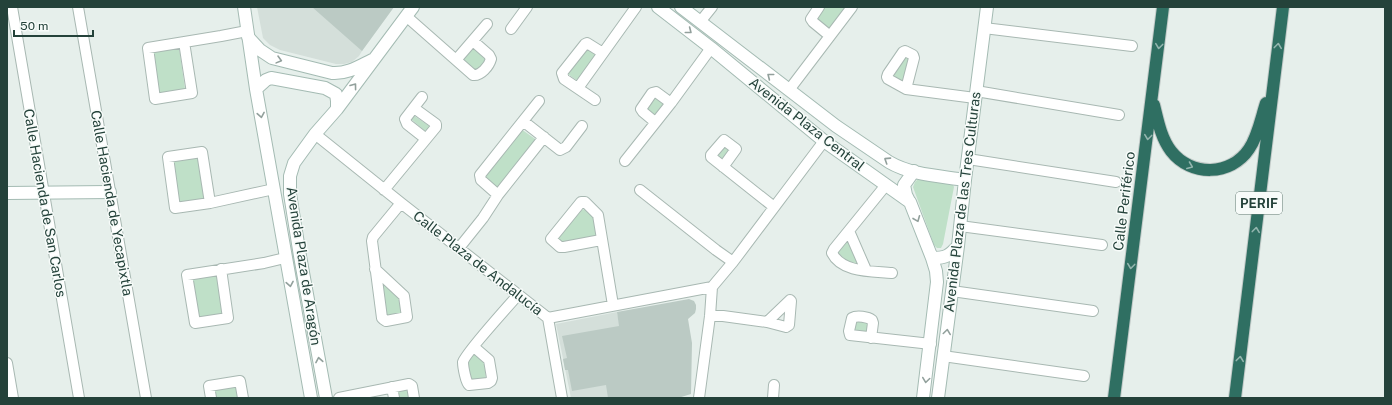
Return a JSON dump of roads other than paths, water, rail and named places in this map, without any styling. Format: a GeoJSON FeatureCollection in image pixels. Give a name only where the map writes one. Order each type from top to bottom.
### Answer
{"type":"FeatureCollection","features":[{"type":"Feature","properties":{"kind":"highway","name":"Calle Periférico"},"geometry":{"type":"LineString","coordinates":[[1114,398],[1163,7]]}},
{"type":"Feature","properties":{"kind":"highway","name":"PERIF"},"geometry":{"type":"LineString","coordinates":[[1235,398],[1283,7]]}},
{"type":"Feature","properties":{"kind":"highway"},"geometry":{"type":"LineString","coordinates":[[1152,98],[1163,136],[1171,152],[1184,163],[1192,167],[1200,169],[1225,168],[1239,160],[1254,140],[1275,74]]}},
{"type":"Feature","properties":{"kind":"street","name":"Calle Hacienda de San Carlos"},"geometry":{"type":"LineString","coordinates":[[12,7],[80,398]]}},
{"type":"Feature","properties":{"kind":"street","name":"Calle Hacienda de Yecapixtla"},"geometry":{"type":"LineString","coordinates":[[78,7],[146,398]]}},
{"type":"Feature","properties":{"kind":"street","name":"Avenida Plaza de Aragón"},"geometry":{"type":"LineString","coordinates":[[244,7],[256,89],[311,398]]}},
{"type":"Feature","properties":{"kind":"street"},"geometry":{"type":"LineString","coordinates":[[511,29],[527,7]]}},
{"type":"Feature","properties":{"kind":"street"},"geometry":{"type":"LineString","coordinates":[[578,88],[636,7]]}},
{"type":"Feature","properties":{"kind":"street","name":"Avenida Plaza Central"},"geometry":{"type":"LineString","coordinates":[[658,7],[711,48],[824,141],[910,202]]}},
{"type":"Feature","properties":{"kind":"street","name":"Avenida Plaza Central"},"geometry":{"type":"LineString","coordinates":[[681,7],[836,126],[889,162],[898,167],[914,171],[964,180]]}},
{"type":"Feature","properties":{"kind":"street"},"geometry":{"type":"LineString","coordinates":[[700,22],[712,7]]}},
{"type":"Feature","properties":{"kind":"street"},"geometry":{"type":"LineString","coordinates":[[818,7],[811,19],[830,36]]}},
{"type":"Feature","properties":{"kind":"street"},"geometry":{"type":"LineString","coordinates":[[788,90],[852,7]]}},
{"type":"Feature","properties":{"kind":"street","name":"Avenida Plaza de las Tres Culturas"},"geometry":{"type":"LineString","coordinates":[[938,398],[958,246],[964,180],[987,7]]}},
{"type":"Feature","properties":{"kind":"street"},"geometry":{"type":"LineString","coordinates":[[409,12],[456,60],[473,74],[477,75],[490,63],[491,59],[489,55],[473,41]]}},
{"type":"Feature","properties":{"kind":"street","name":"Avenida Plaza de Aragón"},"geometry":{"type":"LineString","coordinates":[[326,398],[300,256],[290,194],[290,176],[294,163],[315,134],[337,109],[409,12]]}},
{"type":"Feature","properties":{"kind":"street"},"geometry":{"type":"LineString","coordinates":[[456,60],[487,24]]}},
{"type":"Feature","properties":{"kind":"street"},"geometry":{"type":"LineString","coordinates":[[984,28],[1132,46]]}},
{"type":"Feature","properties":{"kind":"street"},"geometry":{"type":"LineString","coordinates":[[184,42],[192,93],[155,99],[148,48],[184,42],[248,34],[260,50],[272,58],[332,74],[341,74],[351,71],[374,59]]}},
{"type":"Feature","properties":{"kind":"street"},"geometry":{"type":"LineString","coordinates":[[595,100],[564,79],[562,75],[563,71],[583,45],[587,43],[603,53]]}},
{"type":"Feature","properties":{"kind":"street"},"geometry":{"type":"LineString","coordinates":[[625,161],[671,103],[711,48]]}},
{"type":"Feature","properties":{"kind":"street"},"geometry":{"type":"LineString","coordinates":[[256,89],[266,80],[272,78],[325,88],[336,94],[337,109]]}},
{"type":"Feature","properties":{"kind":"street"},"geometry":{"type":"LineString","coordinates":[[906,89],[962,96],[976,94],[1119,115]]}},
{"type":"Feature","properties":{"kind":"street"},"geometry":{"type":"LineString","coordinates":[[655,122],[643,112],[642,109],[653,92],[656,92],[671,103]]}},
{"type":"Feature","properties":{"kind":"street"},"geometry":{"type":"LineString","coordinates":[[422,97],[405,121],[426,139]]}},
{"type":"Feature","properties":{"kind":"street"},"geometry":{"type":"LineString","coordinates":[[498,195],[481,180],[480,175],[539,101]]}},
{"type":"Feature","properties":{"kind":"street"},"geometry":{"type":"LineString","coordinates":[[384,190],[436,125],[414,108]]}},
{"type":"Feature","properties":{"kind":"street"},"geometry":{"type":"LineString","coordinates":[[523,121],[558,149],[566,147],[582,126]]}},
{"type":"Feature","properties":{"kind":"street","name":"Calle Plaza de Andalucía"},"geometry":{"type":"LineString","coordinates":[[315,134],[400,203],[548,318],[712,287]]}},
{"type":"Feature","properties":{"kind":"street"},"geometry":{"type":"LineString","coordinates":[[459,248],[483,218],[498,195],[544,137]]}},
{"type":"Feature","properties":{"kind":"street"},"geometry":{"type":"LineString","coordinates":[[699,398],[710,316],[712,287],[733,262],[824,141]]}},
{"type":"Feature","properties":{"kind":"street"},"geometry":{"type":"LineString","coordinates":[[210,203],[202,152],[168,157],[175,208],[210,203],[274,189]]}},
{"type":"Feature","properties":{"kind":"street"},"geometry":{"type":"LineString","coordinates":[[968,159],[1116,182]]}},
{"type":"Feature","properties":{"kind":"street"},"geometry":{"type":"LineString","coordinates":[[269,160],[273,166],[281,168],[289,167],[294,163]]}},
{"type":"Feature","properties":{"kind":"street"},"geometry":{"type":"LineString","coordinates":[[723,167],[774,208]]}},
{"type":"Feature","properties":{"kind":"street"},"geometry":{"type":"LineString","coordinates":[[914,171],[904,185],[906,195],[932,258],[946,257],[958,246]]}},
{"type":"Feature","properties":{"kind":"street"},"geometry":{"type":"LineString","coordinates":[[886,185],[834,249],[833,255],[847,267],[892,273]]}},
{"type":"Feature","properties":{"kind":"street"},"geometry":{"type":"LineString","coordinates":[[640,190],[733,262]]}},
{"type":"Feature","properties":{"kind":"street"},"geometry":{"type":"LineString","coordinates":[[7,193],[110,192]]}},
{"type":"Feature","properties":{"kind":"street"},"geometry":{"type":"LineString","coordinates":[[602,240],[564,248],[560,247],[551,239],[580,202],[584,201],[598,215],[613,305]]}},
{"type":"Feature","properties":{"kind":"street"},"geometry":{"type":"LineString","coordinates":[[375,269],[404,296],[407,317],[386,321],[382,319],[375,269],[372,239],[400,203]]}},
{"type":"Feature","properties":{"kind":"street"},"geometry":{"type":"LineString","coordinates":[[960,226],[1102,246]]}},
{"type":"Feature","properties":{"kind":"street"},"geometry":{"type":"LineString","coordinates":[[849,231],[866,270]]}},
{"type":"Feature","properties":{"kind":"street"},"geometry":{"type":"LineString","coordinates":[[222,269],[228,318],[195,323],[187,275],[286,258]]}},
{"type":"Feature","properties":{"kind":"street","name":"Avenida Plaza de las Tres Culturas"},"geometry":{"type":"LineString","coordinates":[[923,398],[931,344],[937,282],[936,271],[932,258]]}},
{"type":"Feature","properties":{"kind":"street"},"geometry":{"type":"LineString","coordinates":[[952,291],[1093,311]]}},
{"type":"Feature","properties":{"kind":"street"},"geometry":{"type":"LineString","coordinates":[[474,347],[518,295]]}},
{"type":"Feature","properties":{"kind":"street"},"geometry":{"type":"LineString","coordinates":[[710,316],[723,316],[767,322]]}},
{"type":"Feature","properties":{"kind":"street"},"geometry":{"type":"LineString","coordinates":[[548,318],[562,398]]}},
{"type":"Feature","properties":{"kind":"street"},"geometry":{"type":"LineString","coordinates":[[871,338],[931,344]]}},
{"type":"Feature","properties":{"kind":"street"},"geometry":{"type":"LineString","coordinates":[[943,356],[1084,376]]}},
{"type":"Feature","properties":{"kind":"street"},"geometry":{"type":"LineString","coordinates":[[7,363],[13,398]]}},
{"type":"Feature","properties":{"kind":"street"},"geometry":{"type":"LineString","coordinates":[[210,398],[209,386],[240,382],[243,398]]}},
{"type":"Feature","properties":{"kind":"street"},"geometry":{"type":"LineString","coordinates":[[339,398],[392,387],[411,385],[414,398]]}},
{"type":"Feature","properties":{"kind":"street"},"geometry":{"type":"LineString","coordinates":[[773,398],[774,385]]}},
{"type":"Feature","properties":{"kind":"street"},"geometry":{"type":"LineString","coordinates":[[392,387],[394,398]]}}]}
